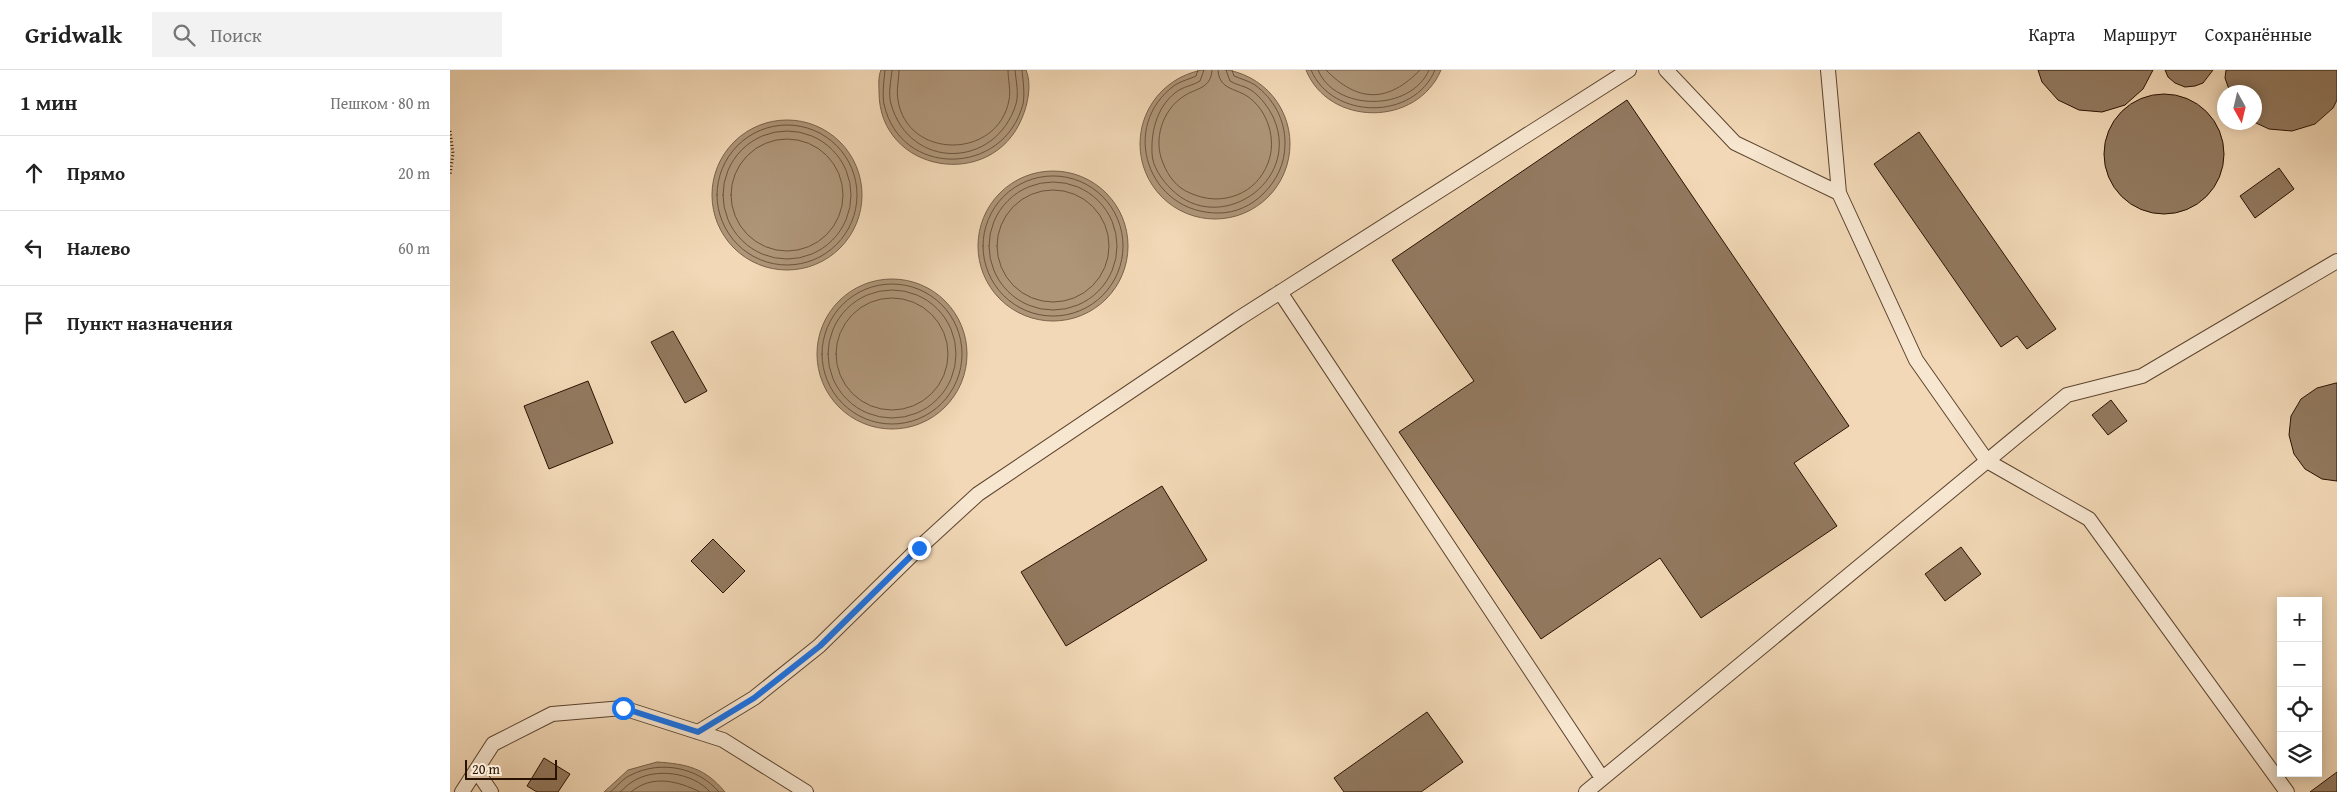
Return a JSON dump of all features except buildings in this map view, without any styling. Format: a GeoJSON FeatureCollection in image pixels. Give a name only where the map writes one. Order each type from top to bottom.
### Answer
{"type":"FeatureCollection","features":[{"type":"Feature","properties":{"kind":"lane"},"geometry":{"type":"LineString","coordinates":[[698,732],[754,698],[820,646],[919,548],[978,494],[1280,292],[1629,70]]}},
{"type":"Feature","properties":{"kind":"lane"},"geometry":{"type":"LineString","coordinates":[[1666,70],[1735,142],[1839,193]]}},
{"type":"Feature","properties":{"kind":"lane"},"geometry":{"type":"LineString","coordinates":[[1828,70],[1839,193],[1916,360],[1987,461],[2089,519],[2286,792]]}},
{"type":"Feature","properties":{"kind":"lane"},"geometry":{"type":"LineString","coordinates":[[1586,792],[2067,395],[2142,376],[2337,261]]}},
{"type":"Feature","properties":{"kind":"lane"},"geometry":{"type":"LineString","coordinates":[[1280,292],[1602,778]]}},
{"type":"Feature","properties":{"kind":"lane"},"geometry":{"type":"LineString","coordinates":[[462,792],[493,744],[552,714],[623,708],[723,740],[806,792]]}},
{"type":"Feature","properties":{"kind":"lane"},"geometry":{"type":"LineString","coordinates":[[476,770],[491,792]]}},
{"type":"Feature","properties":{"kind":"path"},"geometry":{"type":"LineString","coordinates":[[450,131],[453,153],[450,176]]}},
{"type":"Feature","properties":{"kind":"water"},"geometry":{"type":"Polygon","coordinates":[[[1215,69],[1230,70],[1244,75],[1268,91],[1284,115],[1289,129],[1289,159],[1284,173],[1268,197],[1244,213],[1230,218],[1215,219],[1200,218],[1186,213],[1162,197],[1146,173],[1141,159],[1140,144],[1141,129],[1146,115],[1162,91],[1186,75],[1200,70],[1215,69]]]}},
{"type":"Feature","properties":{"kind":"water"},"geometry":{"type":"Polygon","coordinates":[[[881,70],[1026,70],[1029,88],[1026,107],[1022,118],[1007,141],[987,157],[964,164],[939,163],[916,155],[897,141],[884,119],[879,92],[881,70]]]}},
{"type":"Feature","properties":{"kind":"water"},"geometry":{"type":"Polygon","coordinates":[[[1306,70],[1441,70],[1429,89],[1413,102],[1394,110],[1373,113],[1352,110],[1333,102],[1317,89],[1306,70]]]}},
{"type":"Feature","properties":{"kind":"water"},"geometry":{"type":"Polygon","coordinates":[[[787,120],[802,121],[816,126],[840,142],[856,166],[861,180],[861,210],[856,224],[840,248],[816,264],[802,269],[787,270],[772,269],[758,264],[734,248],[718,224],[713,210],[712,195],[713,180],[718,166],[734,142],[758,126],[772,121],[787,120]]]}},
{"type":"Feature","properties":{"kind":"water"},"geometry":{"type":"Polygon","coordinates":[[[1053,171],[1068,172],[1082,177],[1106,193],[1122,217],[1127,231],[1127,261],[1122,275],[1106,299],[1082,315],[1068,320],[1053,321],[1038,320],[1024,315],[1000,299],[984,275],[979,261],[978,246],[979,231],[984,217],[1000,193],[1024,177],[1038,172],[1053,171]]]}},
{"type":"Feature","properties":{"kind":"water"},"geometry":{"type":"Polygon","coordinates":[[[892,279],[907,280],[921,285],[945,301],[961,325],[966,339],[966,369],[961,383],[945,407],[921,423],[907,428],[892,429],[877,428],[863,423],[839,407],[823,383],[818,369],[817,354],[818,339],[823,325],[839,301],[863,285],[877,280],[892,279]]]}},
{"type":"Feature","properties":{"kind":"water"},"geometry":{"type":"Polygon","coordinates":[[[657,762],[677,764],[703,772],[725,792],[604,792],[628,770],[657,762]]]}},
{"type":"Feature","properties":{"kind":"route"},"geometry":{"type":"LineString","coordinates":[[623,708],[698,732],[754,698],[820,646],[919,548]]}}]}
